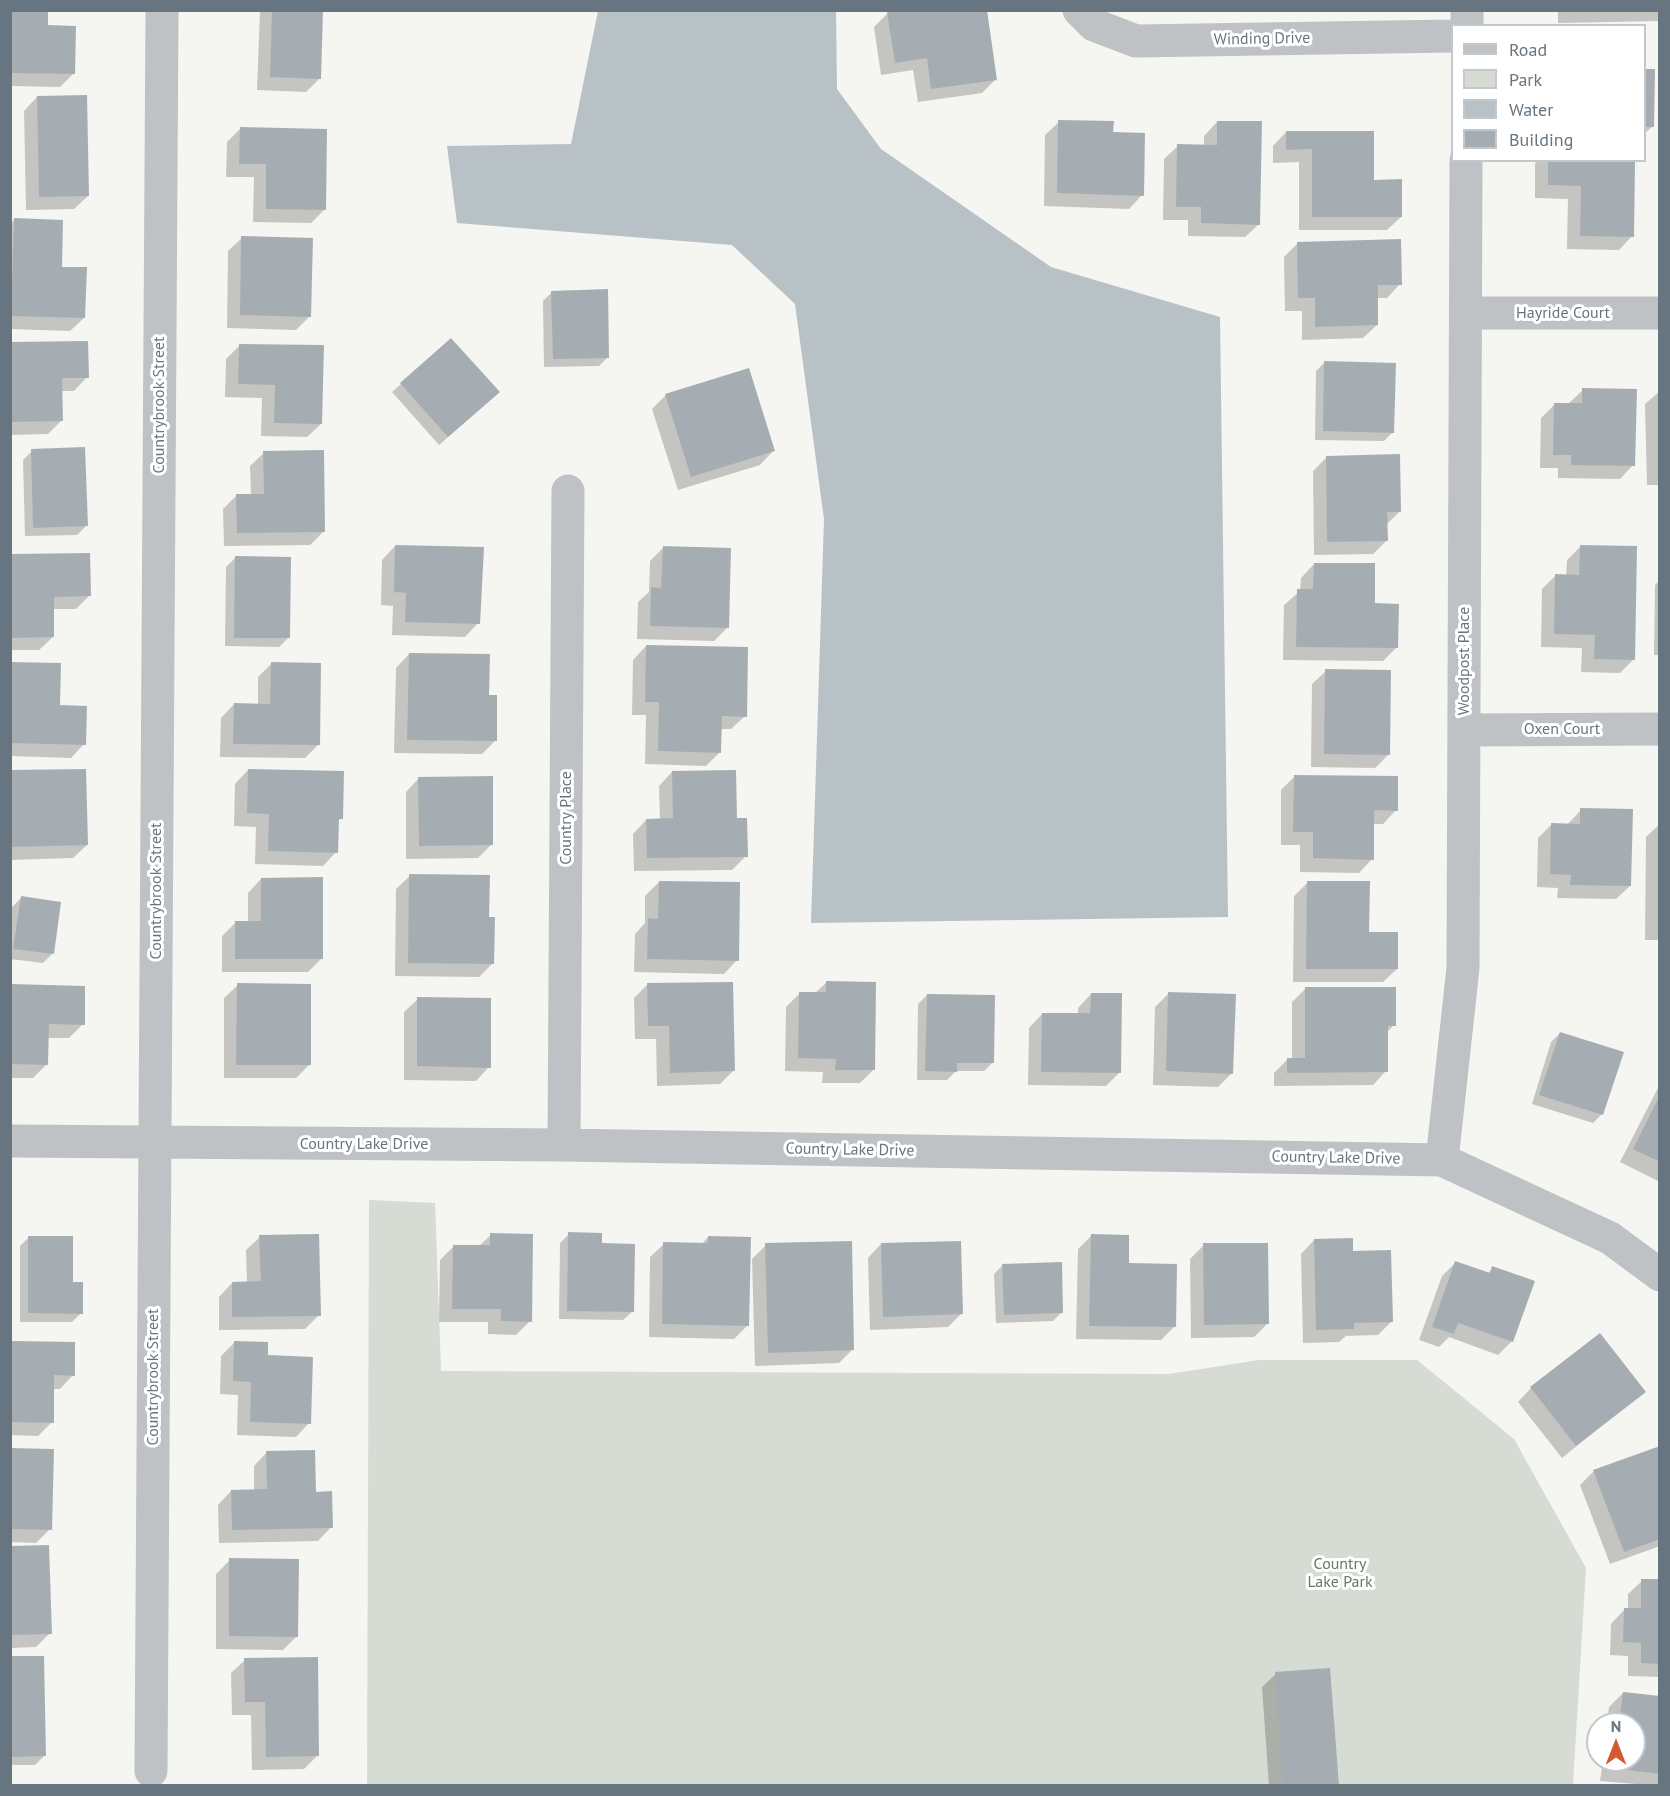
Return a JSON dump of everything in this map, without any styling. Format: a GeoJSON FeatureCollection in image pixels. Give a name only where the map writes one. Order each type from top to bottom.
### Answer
{"type":"FeatureCollection","features":[{"type":"Feature","properties":{"kind":"street","name":"Countrybrook Street"},"geometry":{"type":"LineString","coordinates":[[151,1771],[162,10]]}},
{"type":"Feature","properties":{"kind":"street","name":"Winding Drive"},"geometry":{"type":"LineString","coordinates":[[1079,10],[1094,25],[1136,41],[1451,36]]}},
{"type":"Feature","properties":{"kind":"street","name":"Woodpost Place"},"geometry":{"type":"LineString","coordinates":[[1442,1160],[1463,968],[1466,162]]}},
{"type":"Feature","properties":{"kind":"street","name":"Hayride Court"},"geometry":{"type":"LineString","coordinates":[[1466,313],[1659,313]]}},
{"type":"Feature","properties":{"kind":"street","name":"Country Place"},"geometry":{"type":"LineString","coordinates":[[564,1145],[567,491]]}},
{"type":"Feature","properties":{"kind":"street","name":"Oxen Court"},"geometry":{"type":"LineString","coordinates":[[1464,730],[1659,729]]}},
{"type":"Feature","properties":{"kind":"street","name":"Country Lake Drive"},"geometry":{"type":"LineString","coordinates":[[10,1142],[564,1145],[1442,1160],[1610,1238],[1659,1275]]}},
{"type":"Feature","properties":{"kind":"green space","name":"Country Lake Park"},"geometry":{"type":"Polygon","coordinates":[[[369,1200],[435,1203],[441,1371],[1169,1374],[1259,1360],[1417,1360],[1514,1439],[1586,1568],[1573,1785],[367,1786],[369,1200]]]}},
{"type":"Feature","properties":{"kind":"water"},"geometry":{"type":"Polygon","coordinates":[[[598,11],[836,11],[837,89],[881,149],[1051,267],[1220,317],[1228,917],[811,923],[824,519],[795,304],[732,245],[457,223],[447,146],[571,144],[598,11]]]}},
{"type":"Feature","properties":{"kind":"building"},"geometry":{"type":"Polygon","coordinates":[[[10,10],[48,10],[48,25],[76,26],[75,74],[10,73],[10,10]]]}},
{"type":"Feature","properties":{"kind":"building"},"geometry":{"type":"Polygon","coordinates":[[[272,10],[323,10],[321,79],[270,77],[272,10]]]}},
{"type":"Feature","properties":{"kind":"building"},"geometry":{"type":"Polygon","coordinates":[[[987,10],[997,80],[931,89],[927,58],[895,63],[887,12],[987,10]]]}},
{"type":"Feature","properties":{"kind":"building"},"geometry":{"type":"Polygon","coordinates":[[[1646,69],[1655,69],[1654,127],[1646,127],[1646,69]]]}},
{"type":"Feature","properties":{"kind":"building"},"geometry":{"type":"Polygon","coordinates":[[[87,95],[89,196],[39,197],[37,96],[87,95]]]}},
{"type":"Feature","properties":{"kind":"building"},"geometry":{"type":"Polygon","coordinates":[[[1058,120],[1114,121],[1113,132],[1145,133],[1144,196],[1057,193],[1058,120]]]}},
{"type":"Feature","properties":{"kind":"building"},"geometry":{"type":"Polygon","coordinates":[[[1217,121],[1262,121],[1260,225],[1201,223],[1201,207],[1176,207],[1177,144],[1217,145],[1217,121]]]}},
{"type":"Feature","properties":{"kind":"building"},"geometry":{"type":"Polygon","coordinates":[[[240,127],[327,129],[326,210],[266,209],[266,164],[239,164],[240,127]]]}},
{"type":"Feature","properties":{"kind":"building"},"geometry":{"type":"Polygon","coordinates":[[[1286,131],[1374,131],[1374,180],[1402,179],[1402,217],[1312,217],[1312,149],[1286,150],[1286,131]]]}},
{"type":"Feature","properties":{"kind":"building"},"geometry":{"type":"Polygon","coordinates":[[[1548,162],[1635,162],[1634,237],[1580,236],[1581,186],[1548,185],[1548,162]]]}},
{"type":"Feature","properties":{"kind":"building"},"geometry":{"type":"Polygon","coordinates":[[[14,218],[63,220],[62,267],[87,267],[85,318],[11,316],[14,218]]]}},
{"type":"Feature","properties":{"kind":"building"},"geometry":{"type":"Polygon","coordinates":[[[241,236],[313,238],[311,317],[240,315],[241,236]]]}},
{"type":"Feature","properties":{"kind":"building"},"geometry":{"type":"Polygon","coordinates":[[[1401,239],[1402,285],[1378,285],[1378,325],[1315,327],[1315,298],[1298,298],[1297,242],[1401,239]]]}},
{"type":"Feature","properties":{"kind":"building"},"geometry":{"type":"Polygon","coordinates":[[[608,289],[609,358],[553,359],[551,291],[608,289]]]}},
{"type":"Feature","properties":{"kind":"building"},"geometry":{"type":"Polygon","coordinates":[[[451,338],[500,392],[448,437],[400,383],[451,338]]]}},
{"type":"Feature","properties":{"kind":"building"},"geometry":{"type":"Polygon","coordinates":[[[88,341],[89,378],[62,378],[63,421],[10,422],[10,342],[88,341]]]}},
{"type":"Feature","properties":{"kind":"building"},"geometry":{"type":"Polygon","coordinates":[[[239,344],[324,345],[322,424],[274,423],[275,385],[238,384],[239,344]]]}},
{"type":"Feature","properties":{"kind":"building"},"geometry":{"type":"Polygon","coordinates":[[[1324,361],[1396,363],[1394,433],[1323,431],[1324,361]]]}},
{"type":"Feature","properties":{"kind":"building"},"geometry":{"type":"Polygon","coordinates":[[[749,368],[775,451],[691,477],[665,394],[749,368]]]}},
{"type":"Feature","properties":{"kind":"building"},"geometry":{"type":"Polygon","coordinates":[[[1582,388],[1637,389],[1635,466],[1571,465],[1571,455],[1553,455],[1554,403],[1582,403],[1582,388]]]}},
{"type":"Feature","properties":{"kind":"building"},"geometry":{"type":"Polygon","coordinates":[[[85,447],[88,526],[33,528],[31,449],[85,447]]]}},
{"type":"Feature","properties":{"kind":"building"},"geometry":{"type":"Polygon","coordinates":[[[324,450],[325,532],[237,533],[236,494],[264,494],[263,451],[324,450]]]}},
{"type":"Feature","properties":{"kind":"building"},"geometry":{"type":"Polygon","coordinates":[[[1400,454],[1401,512],[1387,512],[1388,541],[1327,542],[1326,456],[1400,454]]]}},
{"type":"Feature","properties":{"kind":"building"},"geometry":{"type":"Polygon","coordinates":[[[395,545],[484,547],[480,624],[405,622],[406,593],[394,592],[395,545]]]}},
{"type":"Feature","properties":{"kind":"building"},"geometry":{"type":"Polygon","coordinates":[[[1580,545],[1637,546],[1635,660],[1594,659],[1595,635],[1554,634],[1555,574],[1579,575],[1580,545]]]}},
{"type":"Feature","properties":{"kind":"building"},"geometry":{"type":"Polygon","coordinates":[[[663,546],[731,548],[729,628],[650,626],[651,587],[661,588],[663,546]]]}},
{"type":"Feature","properties":{"kind":"building"},"geometry":{"type":"Polygon","coordinates":[[[90,553],[91,596],[54,597],[54,637],[10,638],[10,554],[90,553]]]}},
{"type":"Feature","properties":{"kind":"building"},"geometry":{"type":"Polygon","coordinates":[[[235,556],[291,557],[290,638],[234,638],[235,556]]]}},
{"type":"Feature","properties":{"kind":"building"},"geometry":{"type":"Polygon","coordinates":[[[1314,563],[1375,563],[1375,603],[1399,604],[1398,648],[1296,647],[1297,589],[1313,589],[1314,563]]]}},
{"type":"Feature","properties":{"kind":"building"},"geometry":{"type":"Polygon","coordinates":[[[646,645],[748,647],[747,717],[722,716],[721,753],[658,751],[659,702],[645,702],[646,645]]]}},
{"type":"Feature","properties":{"kind":"building"},"geometry":{"type":"Polygon","coordinates":[[[409,653],[490,654],[489,695],[497,695],[497,741],[407,740],[409,653]]]}},
{"type":"Feature","properties":{"kind":"building"},"geometry":{"type":"Polygon","coordinates":[[[10,662],[61,663],[60,705],[87,706],[86,745],[10,743],[10,662]]]}},
{"type":"Feature","properties":{"kind":"building"},"geometry":{"type":"Polygon","coordinates":[[[271,662],[321,663],[320,745],[233,744],[234,703],[270,704],[271,662]]]}},
{"type":"Feature","properties":{"kind":"building"},"geometry":{"type":"Polygon","coordinates":[[[1325,669],[1391,670],[1390,755],[1324,754],[1325,669]]]}},
{"type":"Feature","properties":{"kind":"building"},"geometry":{"type":"Polygon","coordinates":[[[86,769],[88,845],[11,847],[10,770],[86,769]]]}},
{"type":"Feature","properties":{"kind":"building"},"geometry":{"type":"Polygon","coordinates":[[[248,769],[344,771],[343,819],[339,819],[338,853],[268,851],[269,814],[247,813],[248,769]]]}},
{"type":"Feature","properties":{"kind":"building"},"geometry":{"type":"Polygon","coordinates":[[[736,770],[737,818],[747,818],[748,857],[647,858],[646,819],[673,818],[672,771],[736,770]]]}},
{"type":"Feature","properties":{"kind":"building"},"geometry":{"type":"Polygon","coordinates":[[[1294,775],[1398,776],[1398,811],[1374,810],[1374,860],[1313,858],[1313,832],[1293,832],[1294,775]]]}},
{"type":"Feature","properties":{"kind":"building"},"geometry":{"type":"Polygon","coordinates":[[[493,776],[493,845],[419,846],[418,777],[493,776]]]}},
{"type":"Feature","properties":{"kind":"building"},"geometry":{"type":"Polygon","coordinates":[[[1580,808],[1633,809],[1631,886],[1570,885],[1571,875],[1550,874],[1551,823],[1580,824],[1580,808]]]}},
{"type":"Feature","properties":{"kind":"building"},"geometry":{"type":"Polygon","coordinates":[[[409,874],[490,875],[489,917],[495,917],[494,964],[408,963],[409,874]]]}},
{"type":"Feature","properties":{"kind":"building"},"geometry":{"type":"Polygon","coordinates":[[[323,877],[323,959],[235,959],[235,921],[261,921],[261,878],[323,877]]]}},
{"type":"Feature","properties":{"kind":"building"},"geometry":{"type":"Polygon","coordinates":[[[659,881],[740,882],[739,961],[647,959],[648,918],[658,919],[659,881]]]}},
{"type":"Feature","properties":{"kind":"building"},"geometry":{"type":"Polygon","coordinates":[[[1307,881],[1370,881],[1369,932],[1398,932],[1398,969],[1306,969],[1307,881]]]}},
{"type":"Feature","properties":{"kind":"building"},"geometry":{"type":"Polygon","coordinates":[[[21,896],[61,902],[54,954],[13,949],[21,896]]]}},
{"type":"Feature","properties":{"kind":"building"},"geometry":{"type":"Polygon","coordinates":[[[826,981],[876,982],[875,1070],[835,1070],[836,1059],[798,1058],[799,992],[826,992],[826,981]]]}},
{"type":"Feature","properties":{"kind":"building"},"geometry":{"type":"Polygon","coordinates":[[[733,982],[735,1071],[670,1073],[669,1026],[648,1026],[647,983],[733,982]]]}},
{"type":"Feature","properties":{"kind":"building"},"geometry":{"type":"Polygon","coordinates":[[[237,983],[311,984],[311,1065],[236,1065],[237,983]]]}},
{"type":"Feature","properties":{"kind":"building"},"geometry":{"type":"Polygon","coordinates":[[[10,984],[85,986],[85,1025],[49,1024],[48,1065],[10,1064],[10,984]]]}},
{"type":"Feature","properties":{"kind":"building"},"geometry":{"type":"Polygon","coordinates":[[[1305,987],[1396,987],[1396,1026],[1388,1026],[1388,1072],[1287,1073],[1287,1058],[1305,1058],[1305,987]]]}},
{"type":"Feature","properties":{"kind":"building"},"geometry":{"type":"Polygon","coordinates":[[[1168,992],[1236,994],[1233,1074],[1166,1071],[1168,992]]]}},
{"type":"Feature","properties":{"kind":"building"},"geometry":{"type":"Polygon","coordinates":[[[1091,993],[1122,993],[1121,1073],[1041,1072],[1042,1013],[1090,1013],[1091,993]]]}},
{"type":"Feature","properties":{"kind":"building"},"geometry":{"type":"Polygon","coordinates":[[[927,994],[995,995],[994,1063],[957,1063],[957,1072],[925,1071],[927,994]]]}},
{"type":"Feature","properties":{"kind":"building"},"geometry":{"type":"Polygon","coordinates":[[[417,997],[491,998],[491,1068],[417,1066],[417,997]]]}},
{"type":"Feature","properties":{"kind":"building"},"geometry":{"type":"Polygon","coordinates":[[[1560,1032],[1624,1052],[1603,1115],[1539,1095],[1560,1032]]]}},
{"type":"Feature","properties":{"kind":"building"},"geometry":{"type":"Polygon","coordinates":[[[1660,1095],[1660,1162],[1633,1149],[1660,1095]]]}},
{"type":"Feature","properties":{"kind":"building"},"geometry":{"type":"Polygon","coordinates":[[[568,1232],[602,1233],[602,1243],[635,1244],[634,1312],[567,1311],[568,1232]]]}},
{"type":"Feature","properties":{"kind":"building"},"geometry":{"type":"Polygon","coordinates":[[[490,1233],[533,1234],[532,1322],[501,1321],[501,1309],[452,1309],[453,1245],[490,1245],[490,1233]]]}},
{"type":"Feature","properties":{"kind":"building"},"geometry":{"type":"Polygon","coordinates":[[[319,1234],[321,1316],[232,1317],[232,1282],[261,1281],[259,1235],[319,1234]]]}},
{"type":"Feature","properties":{"kind":"building"},"geometry":{"type":"Polygon","coordinates":[[[1091,1234],[1129,1235],[1129,1263],[1177,1264],[1176,1327],[1089,1326],[1091,1234]]]}},
{"type":"Feature","properties":{"kind":"building"},"geometry":{"type":"Polygon","coordinates":[[[28,1236],[73,1236],[73,1282],[83,1282],[83,1314],[28,1313],[28,1236]]]}},
{"type":"Feature","properties":{"kind":"building"},"geometry":{"type":"Polygon","coordinates":[[[708,1236],[751,1237],[749,1326],[662,1324],[663,1242],[708,1243],[708,1236]]]}},
{"type":"Feature","properties":{"kind":"building"},"geometry":{"type":"Polygon","coordinates":[[[1353,1238],[1353,1251],[1391,1250],[1393,1322],[1354,1323],[1354,1329],[1316,1330],[1314,1239],[1353,1238]]]}},
{"type":"Feature","properties":{"kind":"building"},"geometry":{"type":"Polygon","coordinates":[[[852,1241],[854,1350],[768,1353],[765,1243],[852,1241]]]}},
{"type":"Feature","properties":{"kind":"building"},"geometry":{"type":"Polygon","coordinates":[[[961,1241],[963,1314],[883,1317],[881,1243],[961,1241]]]}},
{"type":"Feature","properties":{"kind":"building"},"geometry":{"type":"Polygon","coordinates":[[[1203,1243],[1268,1243],[1269,1324],[1204,1325],[1203,1243]]]}},
{"type":"Feature","properties":{"kind":"building"},"geometry":{"type":"Polygon","coordinates":[[[1455,1261],[1490,1273],[1492,1266],[1535,1281],[1513,1342],[1458,1323],[1454,1334],[1432,1327],[1455,1261]]]}},
{"type":"Feature","properties":{"kind":"building"},"geometry":{"type":"Polygon","coordinates":[[[1062,1262],[1063,1313],[1004,1315],[1002,1264],[1062,1262]]]}},
{"type":"Feature","properties":{"kind":"building"},"geometry":{"type":"Polygon","coordinates":[[[1600,1333],[1646,1392],[1576,1446],[1530,1387],[1600,1333]]]}},
{"type":"Feature","properties":{"kind":"building"},"geometry":{"type":"Polygon","coordinates":[[[10,1341],[75,1342],[75,1376],[54,1375],[54,1423],[10,1422],[10,1341]]]}},
{"type":"Feature","properties":{"kind":"building"},"geometry":{"type":"Polygon","coordinates":[[[234,1341],[268,1342],[268,1355],[313,1357],[311,1424],[250,1422],[251,1382],[233,1381],[234,1341]]]}},
{"type":"Feature","properties":{"kind":"building"},"geometry":{"type":"Polygon","coordinates":[[[1660,1446],[1660,1539],[1624,1552],[1593,1470],[1660,1446]]]}},
{"type":"Feature","properties":{"kind":"building"},"geometry":{"type":"Polygon","coordinates":[[[10,1448],[54,1449],[52,1530],[10,1529],[10,1448]]]}},
{"type":"Feature","properties":{"kind":"building"},"geometry":{"type":"Polygon","coordinates":[[[315,1450],[316,1492],[332,1491],[333,1528],[232,1530],[231,1490],[267,1489],[266,1451],[315,1450]]]}},
{"type":"Feature","properties":{"kind":"building"},"geometry":{"type":"Polygon","coordinates":[[[49,1545],[52,1634],[10,1635],[10,1546],[49,1545]]]}},
{"type":"Feature","properties":{"kind":"building"},"geometry":{"type":"Polygon","coordinates":[[[229,1558],[299,1559],[298,1637],[229,1636],[229,1558]]]}},
{"type":"Feature","properties":{"kind":"building"},"geometry":{"type":"Polygon","coordinates":[[[1641,1579],[1660,1579],[1660,1664],[1641,1663],[1641,1643],[1623,1642],[1624,1608],[1641,1608],[1641,1579]]]}},
{"type":"Feature","properties":{"kind":"building"},"geometry":{"type":"Polygon","coordinates":[[[10,1656],[44,1656],[46,1756],[10,1757],[10,1656]]]}},
{"type":"Feature","properties":{"kind":"building"},"geometry":{"type":"Polygon","coordinates":[[[318,1657],[319,1756],[266,1757],[265,1702],[245,1702],[244,1658],[318,1657]]]}},
{"type":"Feature","properties":{"kind":"building"},"geometry":{"type":"Polygon","coordinates":[[[1330,1668],[1339,1786],[1283,1786],[1275,1672],[1330,1668]]]}},
{"type":"Feature","properties":{"kind":"building"},"geometry":{"type":"Polygon","coordinates":[[[1623,1692],[1660,1696],[1660,1774],[1644,1772],[1646,1712],[1620,1712],[1623,1692]]]}}]}
